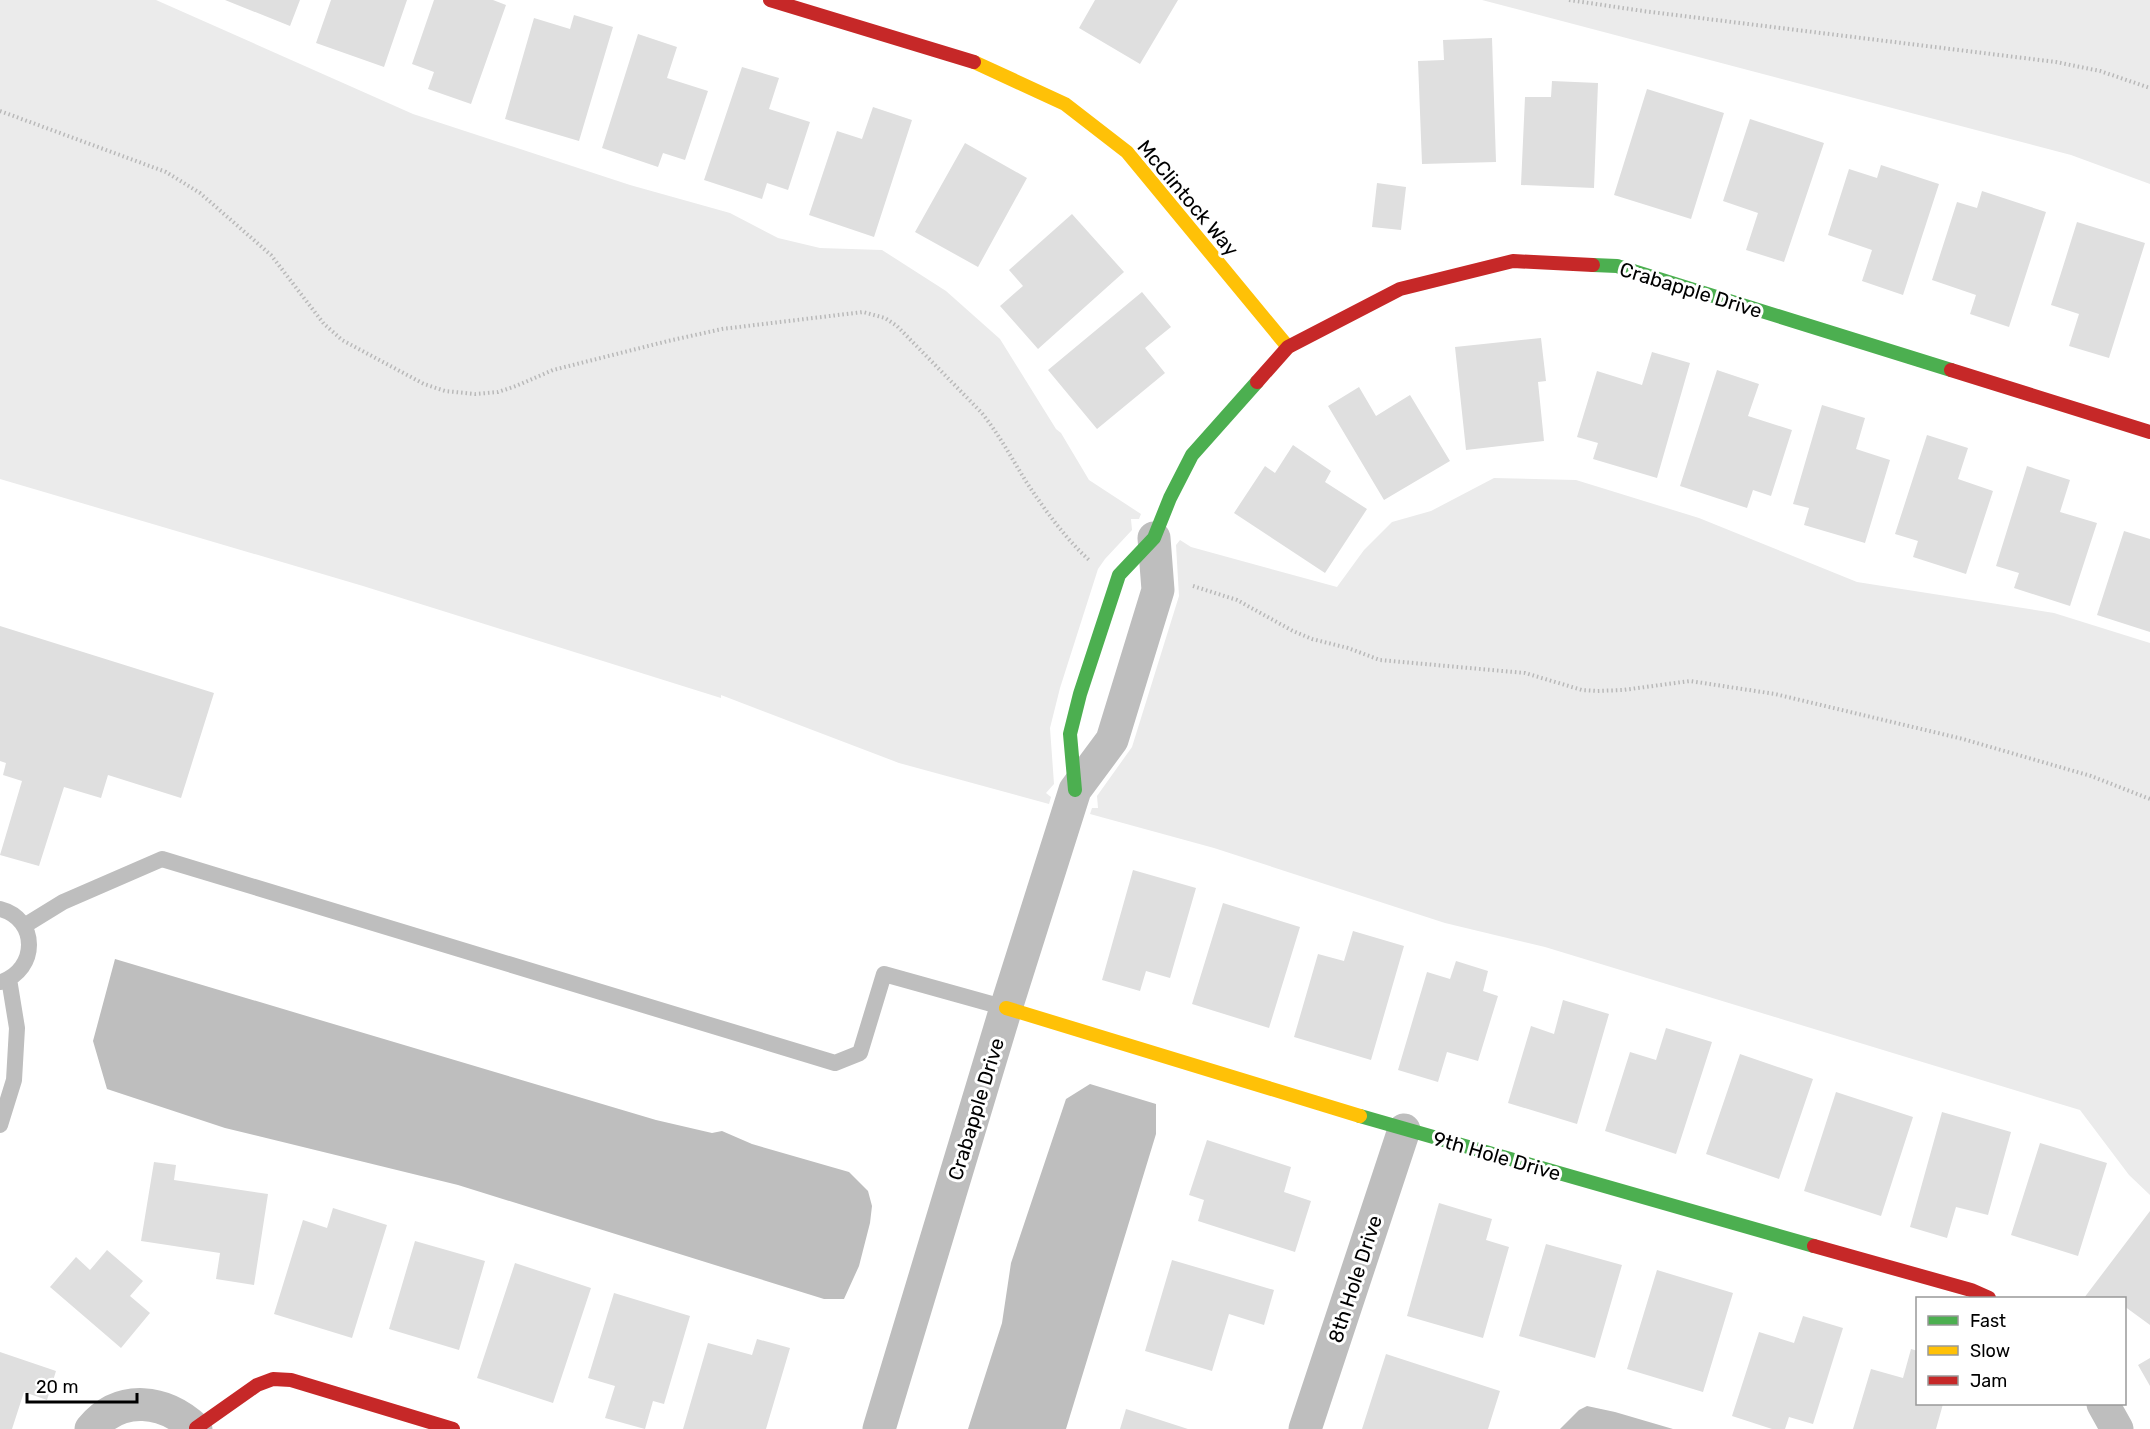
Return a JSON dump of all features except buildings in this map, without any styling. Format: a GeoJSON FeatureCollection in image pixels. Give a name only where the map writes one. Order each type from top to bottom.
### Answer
{"type":"FeatureCollection","features":[{"type":"Feature","properties":{"kind":"street","name":"McClintock Way"},"geometry":{"type":"LineString","coordinates":[[770,0],[978,63],[1065,104],[1127,152],[1288,347]]}},
{"type":"Feature","properties":{"kind":"street","name":"Crabapple Drive"},"geometry":{"type":"LineString","coordinates":[[1075,790],[1070,734],[1080,694],[1119,575],[1154,538],[1170,498],[1192,455],[1288,347],[1400,289],[1513,261],[1617,266],[2150,432]]}},
{"type":"Feature","properties":{"kind":"street","name":"Crabapple Drive"},"geometry":{"type":"LineString","coordinates":[[879,1429],[1006,1008],[1075,790],[1112,740],[1158,590],[1154,538]]}},
{"type":"Feature","properties":{"kind":"street","name":"9th Hole Drive"},"geometry":{"type":"LineString","coordinates":[[1006,1008],[1404,1130],[1960,1287],[1984,1297]]}},
{"type":"Feature","properties":{"kind":"street","name":"8th Hole Drive"},"geometry":{"type":"LineString","coordinates":[[1305,1429],[1404,1130]]}},
{"type":"Feature","properties":{"kind":"street"},"geometry":{"type":"LineString","coordinates":[[91,1429],[116,1410],[138,1404],[159,1406],[179,1414],[196,1429],[256,1385],[273,1379],[301,1383],[453,1429]]}},
{"type":"Feature","properties":{"kind":"street"},"geometry":{"type":"LineString","coordinates":[[2104,1405],[2117,1429]]}},
{"type":"Feature","properties":{"kind":"lane"},"geometry":{"type":"LineString","coordinates":[[24,926],[63,902],[162,859],[835,1063],[860,1053],[884,974],[1006,1008]]}},
{"type":"Feature","properties":{"kind":"lane"},"geometry":{"type":"LineString","coordinates":[[0,909],[17,917],[29,938],[26,962],[19,972],[5,981],[17,1028],[14,1080],[0,1125]]}},
{"type":"Feature","properties":{"kind":"path"},"geometry":{"type":"LineString","coordinates":[[1569,0],[2056,62],[2122,77],[2150,88]]}},
{"type":"Feature","properties":{"kind":"path"},"geometry":{"type":"LineString","coordinates":[[0,111],[166,172],[200,193],[271,255],[324,324],[342,340],[424,384],[445,391],[476,394],[498,392],[572,365],[722,329],[845,312],[875,314],[897,326],[981,412],[1064,534],[1093,564]]}},
{"type":"Feature","properties":{"kind":"path"},"geometry":{"type":"LineString","coordinates":[[1185,584],[1237,600],[1312,639],[1348,648],[1380,660],[1525,673],[1582,690],[1623,690],[1689,681],[1774,694],[1963,739],[2091,776],[2150,799]]}},
{"type":"Feature","properties":{"kind":"shaded area"},"geometry":{"type":"Polygon","coordinates":[[[0,0],[156,0],[413,114],[630,185],[730,213],[778,238],[820,248],[882,250],[946,291],[1000,339],[1089,480],[1141,514],[1139,519],[1131,519],[1132,530],[1098,569],[1060,688],[1050,728],[1054,784],[1046,793],[1051,797],[1049,804],[899,763],[721,695],[721,698],[363,586],[0,479],[0,0]]]}},
{"type":"Feature","properties":{"kind":"shaded area"},"geometry":{"type":"Polygon","coordinates":[[[1482,0],[2150,0],[2150,184],[2071,155],[1482,0]]]}},
{"type":"Feature","properties":{"kind":"shaded area"},"geometry":{"type":"Polygon","coordinates":[[[1494,478],[1576,480],[1699,518],[1857,582],[2054,613],[2150,643],[2150,1195],[2129,1175],[2080,1110],[1545,947],[1445,923],[1214,848],[1090,814],[1092,808],[1098,808],[1097,796],[1132,747],[1179,596],[1176,545],[1180,540],[1191,547],[1337,587],[1364,550],[1392,522],[1431,511],[1494,478]]]}},
{"type":"Feature","properties":{"kind":"shaded area"},"geometry":{"type":"Polygon","coordinates":[[[115,959],[656,1120],[712,1133],[722,1131],[752,1144],[849,1172],[868,1191],[872,1206],[859,1266],[844,1299],[824,1299],[458,1185],[225,1128],[107,1089],[93,1041],[115,959]]]}},
{"type":"Feature","properties":{"kind":"shaded area"},"geometry":{"type":"Polygon","coordinates":[[[1090,1084],[1156,1104],[1156,1134],[1066,1429],[968,1429],[1002,1323],[1011,1263],[1066,1099],[1090,1084]]]}},
{"type":"Feature","properties":{"kind":"shaded area"},"geometry":{"type":"Polygon","coordinates":[[[1587,1406],[1673,1429],[1560,1429],[1579,1410],[1587,1406]]]}},
{"type":"Feature","properties":{"kind":"traffic: fast"},"geometry":{"type":"LineString","coordinates":[[1593,265],[1617,266],[1951,370]]}},
{"type":"Feature","properties":{"kind":"traffic: fast"},"geometry":{"type":"LineString","coordinates":[[1075,790],[1070,734],[1080,694],[1119,575],[1154,538],[1170,498],[1192,455],[1257,382]]}},
{"type":"Feature","properties":{"kind":"traffic: fast"},"geometry":{"type":"LineString","coordinates":[[1360,1116],[1814,1246]]}},
{"type":"Feature","properties":{"kind":"traffic: slow"},"geometry":{"type":"LineString","coordinates":[[974,62],[1065,104],[1127,152],[1288,347]]}},
{"type":"Feature","properties":{"kind":"traffic: slow"},"geometry":{"type":"LineString","coordinates":[[1006,1008],[1360,1116]]}},
{"type":"Feature","properties":{"kind":"traffic: jam"},"geometry":{"type":"LineString","coordinates":[[770,0],[974,62]]}},
{"type":"Feature","properties":{"kind":"traffic: jam"},"geometry":{"type":"LineString","coordinates":[[1257,382],[1288,347],[1400,289],[1513,261],[1593,265]]}},
{"type":"Feature","properties":{"kind":"traffic: jam"},"geometry":{"type":"LineString","coordinates":[[1951,370],[2150,432]]}},
{"type":"Feature","properties":{"kind":"traffic: jam"},"geometry":{"type":"LineString","coordinates":[[1814,1246],[1971,1290],[1987,1297]]}},
{"type":"Feature","properties":{"kind":"traffic: jam"},"geometry":{"type":"LineString","coordinates":[[196,1428],[257,1385],[273,1379],[291,1380],[453,1429]]}}]}
